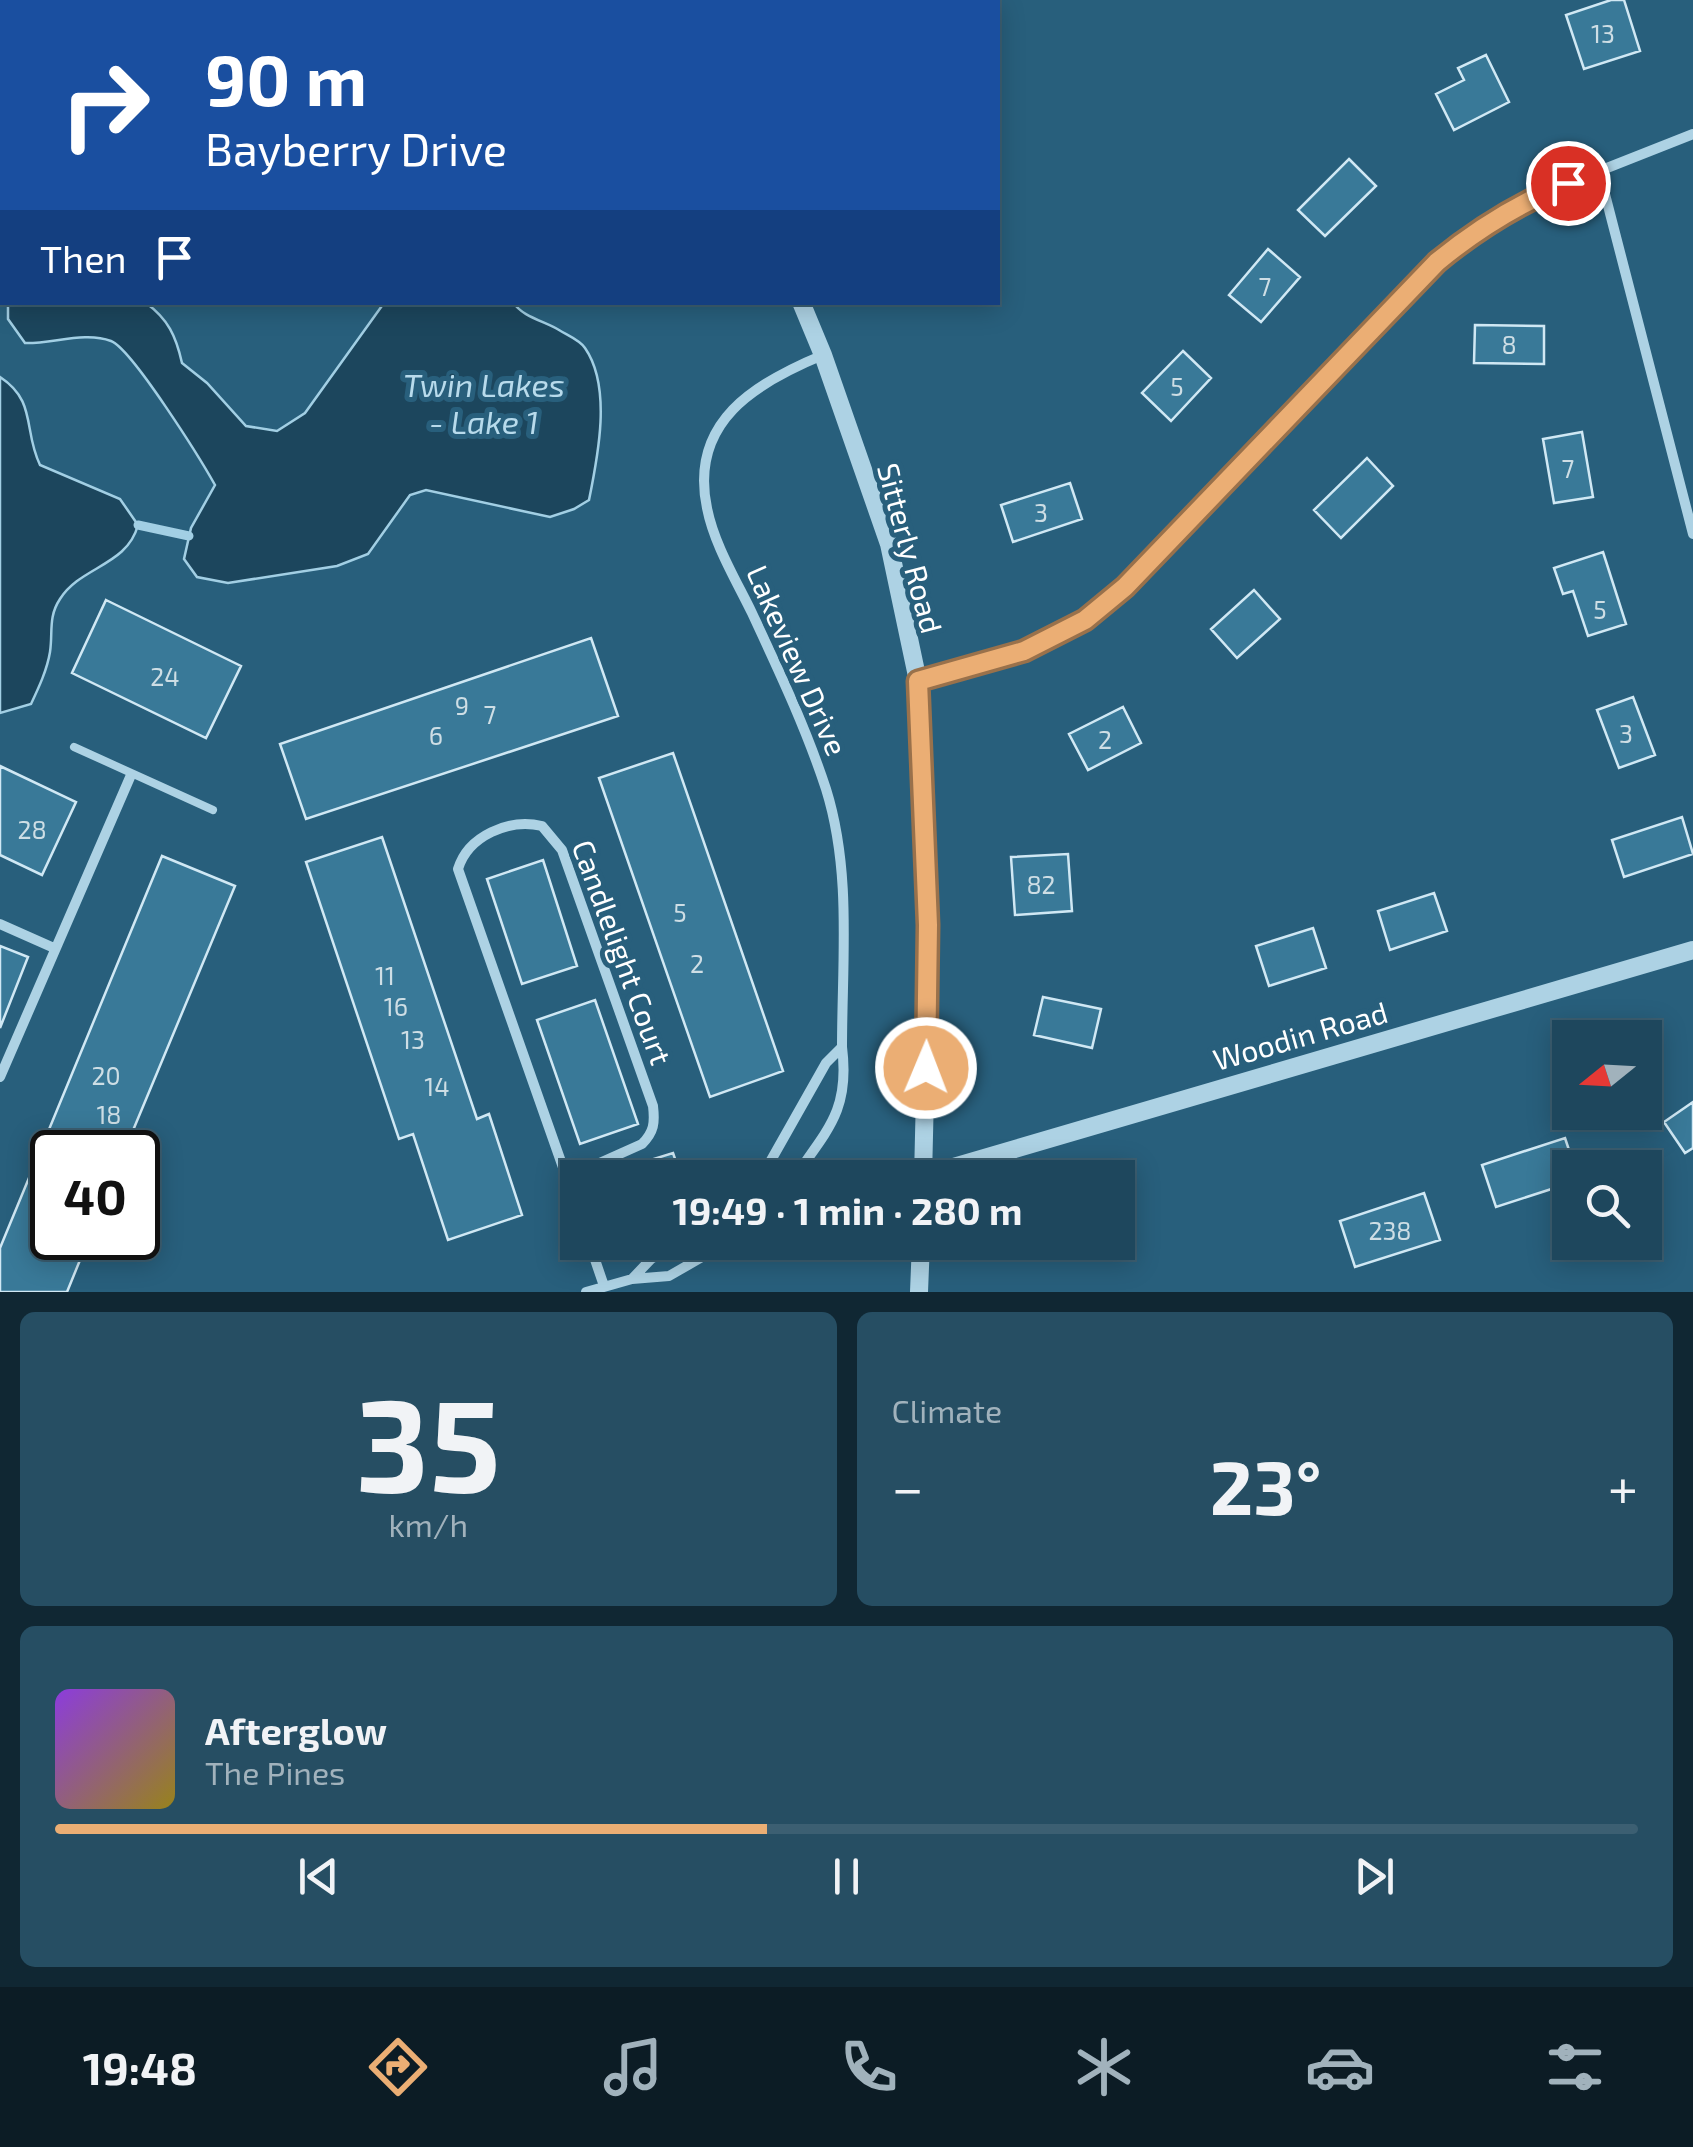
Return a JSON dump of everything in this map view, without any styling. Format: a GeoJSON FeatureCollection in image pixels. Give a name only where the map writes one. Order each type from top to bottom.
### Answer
{"type":"FeatureCollection","features":[{"type":"Feature","properties":{"kind":"street"},"geometry":{"type":"LineString","coordinates":[[918,681],[1024,651],[1085,620],[1125,587],[1437,262],[1477,229],[1536,196],[1693,134]]}},
{"type":"Feature","properties":{"kind":"street"},"geometry":{"type":"LineString","coordinates":[[1599,171],[1693,534]]}},
{"type":"Feature","properties":{"kind":"street","name":"Sitterly Road"},"geometry":{"type":"LineString","coordinates":[[802,305],[824,355],[888,544],[918,681],[928,925],[923,1160]]}},
{"type":"Feature","properties":{"kind":"street","name":"Lakeview Drive"},"geometry":{"type":"LineString","coordinates":[[806,1160],[842,1104],[846,1077],[842,1047],[841,854],[827,792],[794,703],[722,549],[707,511],[703,478],[709,448],[737,402],[782,372],[824,355]]}},
{"type":"Feature","properties":{"kind":"street"},"geometry":{"type":"LineString","coordinates":[[0,1077],[131,775]]}},
{"type":"Feature","properties":{"kind":"street","name":"Candlelight Court"},"geometry":{"type":"LineString","coordinates":[[514,824],[542,826],[562,850],[653,1106],[655,1123],[642,1144],[566,1178],[458,869],[469,846],[514,824]]}},
{"type":"Feature","properties":{"kind":"street"},"geometry":{"type":"LineString","coordinates":[[0,924],[54,948]]}},
{"type":"Feature","properties":{"kind":"street","name":"Woodin Road"},"geometry":{"type":"LineString","coordinates":[[978,1160],[1693,950]]}},
{"type":"Feature","properties":{"kind":"street"},"geometry":{"type":"LineString","coordinates":[[770,1160],[826,1063],[842,1047]]}},
{"type":"Feature","properties":{"kind":"street"},"geometry":{"type":"LineString","coordinates":[[595,1260],[604,1286]]}},
{"type":"Feature","properties":{"kind":"street"},"geometry":{"type":"LineString","coordinates":[[632,1279],[650,1260]]}},
{"type":"Feature","properties":{"kind":"street"},"geometry":{"type":"LineString","coordinates":[[586,1292],[632,1279],[669,1276],[697,1260]]}},
{"type":"Feature","properties":{"kind":"street"},"geometry":{"type":"LineString","coordinates":[[919,1292],[920,1260]]}},
{"type":"Feature","properties":{"kind":"lane"},"geometry":{"type":"LineString","coordinates":[[74,747],[214,810]]}},
{"type":"Feature","properties":{"kind":"water","name":"Twin Lakes - Lake 1"},"geometry":{"type":"Polygon","coordinates":[[[8,305],[148,305],[170,329],[182,363],[207,383],[246,426],[277,431],[305,413],[383,305],[515,305],[580,343],[593,364],[601,402],[589,500],[550,517],[426,490],[410,495],[368,554],[337,566],[228,583],[197,577],[184,559],[191,528],[215,485],[134,363],[121,348],[101,338],[25,343],[8,319],[8,305]]]}},
{"type":"Feature","properties":{"kind":"water"},"geometry":{"type":"Polygon","coordinates":[[[0,377],[12,386],[24,406],[40,465],[120,499],[138,525],[124,549],[80,579],[60,599],[52,618],[47,665],[31,704],[0,713],[0,377]]]}},
{"type":"Feature","properties":{"kind":"building"},"geometry":{"type":"Polygon","coordinates":[[[1611,0],[1624,0],[1640,51],[1584,69],[1566,15],[1611,0]]]}},
{"type":"Feature","properties":{"kind":"building"},"geometry":{"type":"Polygon","coordinates":[[[1486,55],[1509,102],[1454,130],[1436,94],[1464,80],[1458,68],[1486,55]]]}},
{"type":"Feature","properties":{"kind":"building"},"geometry":{"type":"Polygon","coordinates":[[[1349,159],[1376,186],[1325,236],[1298,210],[1349,159]]]}},
{"type":"Feature","properties":{"kind":"building"},"geometry":{"type":"Polygon","coordinates":[[[1268,249],[1300,277],[1261,322],[1229,295],[1268,249]]]}},
{"type":"Feature","properties":{"kind":"building"},"geometry":{"type":"Polygon","coordinates":[[[1475,325],[1544,326],[1544,364],[1474,363],[1475,325]]]}},
{"type":"Feature","properties":{"kind":"building"},"geometry":{"type":"Polygon","coordinates":[[[1183,351],[1211,378],[1171,421],[1142,393],[1183,351]]]}},
{"type":"Feature","properties":{"kind":"building"},"geometry":{"type":"Polygon","coordinates":[[[1582,432],[1593,497],[1554,503],[1543,439],[1582,432]]]}},
{"type":"Feature","properties":{"kind":"building"},"geometry":{"type":"Polygon","coordinates":[[[1367,458],[1393,486],[1341,538],[1314,510],[1367,458]]]}},
{"type":"Feature","properties":{"kind":"building"},"geometry":{"type":"Polygon","coordinates":[[[1070,483],[1082,519],[1013,542],[1001,505],[1070,483]]]}},
{"type":"Feature","properties":{"kind":"building"},"geometry":{"type":"Polygon","coordinates":[[[1603,552],[1626,624],[1588,636],[1573,591],[1563,594],[1554,568],[1603,552]]]}},
{"type":"Feature","properties":{"kind":"building"},"geometry":{"type":"Polygon","coordinates":[[[1254,590],[1280,619],[1237,658],[1211,629],[1254,590]]]}},
{"type":"Feature","properties":{"kind":"building"},"geometry":{"type":"Polygon","coordinates":[[[106,600],[241,666],[206,738],[72,673],[106,600]]]}},
{"type":"Feature","properties":{"kind":"building"},"geometry":{"type":"Polygon","coordinates":[[[591,638],[618,716],[306,819],[280,744],[591,638]]]}},
{"type":"Feature","properties":{"kind":"building"},"geometry":{"type":"Polygon","coordinates":[[[1633,697],[1655,755],[1619,768],[1597,710],[1633,697]]]}},
{"type":"Feature","properties":{"kind":"building"},"geometry":{"type":"Polygon","coordinates":[[[1123,707],[1141,743],[1088,770],[1069,734],[1123,707]]]}},
{"type":"Feature","properties":{"kind":"building"},"geometry":{"type":"Polygon","coordinates":[[[673,753],[783,1071],[710,1097],[599,778],[673,753]]]}},
{"type":"Feature","properties":{"kind":"building"},"geometry":{"type":"Polygon","coordinates":[[[0,766],[76,802],[42,875],[0,855],[0,766]]]}},
{"type":"Feature","properties":{"kind":"building"},"geometry":{"type":"Polygon","coordinates":[[[1682,817],[1693,854],[1624,877],[1612,840],[1682,817]]]}},
{"type":"Feature","properties":{"kind":"building"},"geometry":{"type":"Polygon","coordinates":[[[382,837],[477,1119],[489,1114],[522,1215],[448,1240],[413,1134],[399,1139],[306,862],[382,837]]]}},
{"type":"Feature","properties":{"kind":"building"},"geometry":{"type":"Polygon","coordinates":[[[1068,854],[1072,911],[1015,915],[1011,857],[1068,854]]]}},
{"type":"Feature","properties":{"kind":"building"},"geometry":{"type":"Polygon","coordinates":[[[162,856],[235,886],[133,1130],[49,1130],[162,856]]]}},
{"type":"Feature","properties":{"kind":"building"},"geometry":{"type":"Polygon","coordinates":[[[543,860],[577,966],[522,984],[487,879],[543,860]]]}},
{"type":"Feature","properties":{"kind":"building"},"geometry":{"type":"Polygon","coordinates":[[[1434,893],[1447,931],[1390,950],[1378,911],[1434,893]]]}},
{"type":"Feature","properties":{"kind":"building"},"geometry":{"type":"Polygon","coordinates":[[[1313,928],[1326,968],[1269,986],[1256,946],[1313,928]]]}},
{"type":"Feature","properties":{"kind":"building"},"geometry":{"type":"Polygon","coordinates":[[[0,946],[28,957],[0,1028],[0,946]]]}},
{"type":"Feature","properties":{"kind":"building"},"geometry":{"type":"Polygon","coordinates":[[[1043,997],[1101,1009],[1092,1048],[1034,1035],[1043,997]]]}},
{"type":"Feature","properties":{"kind":"building"},"geometry":{"type":"Polygon","coordinates":[[[595,1000],[638,1124],[580,1144],[537,1020],[595,1000]]]}},
{"type":"Feature","properties":{"kind":"building"},"geometry":{"type":"Polygon","coordinates":[[[1693,1102],[1693,1148],[1685,1153],[1664,1122],[1693,1102]]]}},
{"type":"Feature","properties":{"kind":"building"},"geometry":{"type":"Polygon","coordinates":[[[1565,1138],[1569,1150],[1552,1150],[1552,1189],[1496,1207],[1482,1165],[1565,1138]]]}},
{"type":"Feature","properties":{"kind":"building"},"geometry":{"type":"Polygon","coordinates":[[[673,1153],[675,1160],[650,1160],[673,1153]]]}},
{"type":"Feature","properties":{"kind":"building"},"geometry":{"type":"Polygon","coordinates":[[[30,1175],[30,1260],[80,1260],[67,1292],[0,1292],[0,1248],[30,1175]]]}},
{"type":"Feature","properties":{"kind":"building"},"geometry":{"type":"Polygon","coordinates":[[[1424,1193],[1440,1240],[1355,1267],[1340,1221],[1424,1193]]]}},
{"type":"Feature","properties":{"kind":"waterway"},"geometry":{"type":"LineString","coordinates":[[138,525],[189,536]]}},
{"type":"Feature","properties":{"kind":"route"},"geometry":{"type":"LineString","coordinates":[[926,1068],[928,925],[918,681],[1024,651],[1085,620],[1125,587],[1437,262],[1477,229],[1568,183]]}}]}
